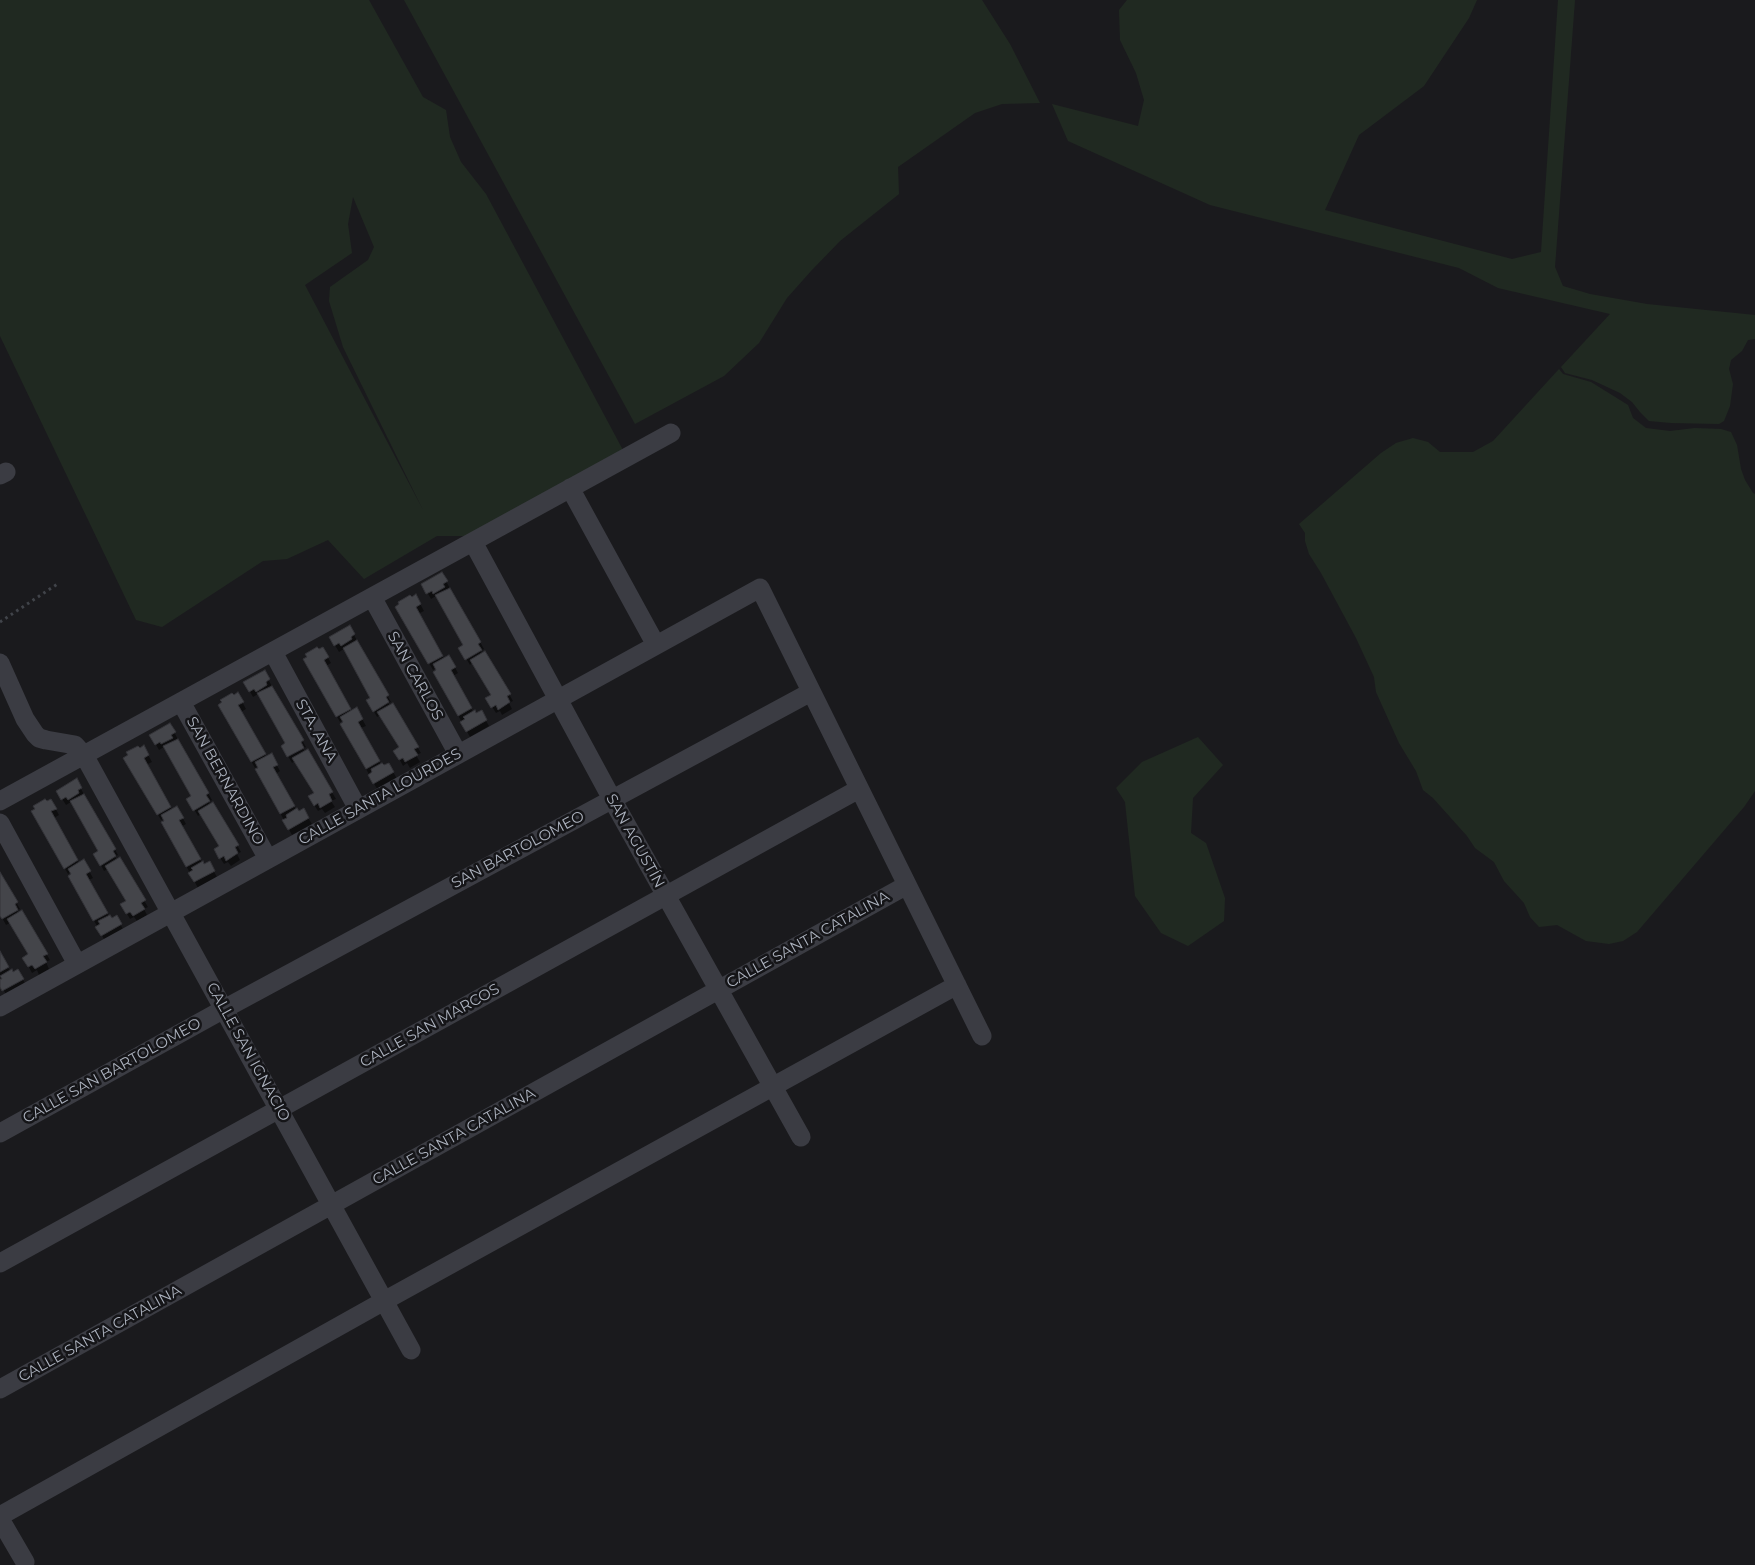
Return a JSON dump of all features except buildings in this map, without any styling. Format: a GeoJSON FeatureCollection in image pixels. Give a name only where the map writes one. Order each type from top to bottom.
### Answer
{"type":"FeatureCollection","features":[{"type":"Feature","properties":{"kind":"street"},"geometry":{"type":"LineString","coordinates":[[0,802],[672,433]]}},
{"type":"Feature","properties":{"kind":"street"},"geometry":{"type":"LineString","coordinates":[[570,488],[656,645]]}},
{"type":"Feature","properties":{"kind":"street","name":"SAN AGUSTÍN"},"geometry":{"type":"LineString","coordinates":[[473,542],[612,799],[801,1137]]}},
{"type":"Feature","properties":{"kind":"street","name":"CALLE SANTA LOURDES"},"geometry":{"type":"LineString","coordinates":[[0,1007],[760,588],[812,692]]}},
{"type":"Feature","properties":{"kind":"street","name":"SAN CARLOS"},"geometry":{"type":"LineString","coordinates":[[372,598],[458,754]]}},
{"type":"Feature","properties":{"kind":"street","name":"STA. ANA"},"geometry":{"type":"LineString","coordinates":[[273,652],[358,809]]}},
{"type":"Feature","properties":{"kind":"street"},"geometry":{"type":"LineString","coordinates":[[0,664],[25,719],[35,734],[39,738],[46,740],[75,745],[84,755]]}},
{"type":"Feature","properties":{"kind":"street"},"geometry":{"type":"LineString","coordinates":[[812,692],[982,1036]]}},
{"type":"Feature","properties":{"kind":"street","name":"SAN BARTOLOMEO"},"geometry":{"type":"LineString","coordinates":[[224,1010],[812,692]]}},
{"type":"Feature","properties":{"kind":"street","name":"SAN BERNARDINO"},"geometry":{"type":"LineString","coordinates":[[181,702],[268,859]]}},
{"type":"Feature","properties":{"kind":"street","name":"CALLE SAN IGNACIO"},"geometry":{"type":"LineString","coordinates":[[84,755],[411,1350]]}},
{"type":"Feature","properties":{"kind":"street","name":"CALLE SAN MARCOS"},"geometry":{"type":"LineString","coordinates":[[0,1262],[860,789]]}},
{"type":"Feature","properties":{"kind":"street"},"geometry":{"type":"LineString","coordinates":[[0,823],[77,964]]}},
{"type":"Feature","properties":{"kind":"street","name":"CALLE SANTA CATALINA"},"geometry":{"type":"LineString","coordinates":[[0,1389],[907,885]]}},
{"type":"Feature","properties":{"kind":"street"},"geometry":{"type":"LineString","coordinates":[[25,1562],[0,1517],[384,1301],[957,985]]}},
{"type":"Feature","properties":{"kind":"street","name":"CALLE SAN BARTOLOMEO"},"geometry":{"type":"LineString","coordinates":[[0,1133],[224,1010]]}},
{"type":"Feature","properties":{"kind":"path"},"geometry":{"type":"LineString","coordinates":[[0,622],[59,583]]}},
{"type":"Feature","properties":{"kind":"shaded area"},"geometry":{"type":"Polygon","coordinates":[[[0,0],[369,0],[423,97],[446,110],[450,137],[461,162],[486,194],[624,452],[469,536],[437,536],[364,579],[328,540],[287,559],[263,561],[162,627],[136,620],[0,336],[0,0]],[[353,197],[348,224],[352,253],[305,285],[423,510],[343,347],[329,301],[330,287],[368,260],[374,247],[353,197]]]}},
{"type":"Feature","properties":{"kind":"shaded area"},"geometry":{"type":"Polygon","coordinates":[[[404,0],[982,0],[1010,44],[1040,103],[1002,104],[975,113],[898,167],[899,194],[840,241],[811,271],[787,298],[759,343],[724,376],[635,424],[404,0]]]}},
{"type":"Feature","properties":{"kind":"shaded area"},"geometry":{"type":"Polygon","coordinates":[[[1127,0],[1477,0],[1469,18],[1424,86],[1359,135],[1325,210],[1512,259],[1541,252],[1558,0],[1575,0],[1555,267],[1563,286],[1590,294],[1647,304],[1755,315],[1755,339],[1748,340],[1742,351],[1731,360],[1729,369],[1733,384],[1730,406],[1724,421],[1719,424],[1649,421],[1632,402],[1620,393],[1592,380],[1565,373],[1561,367],[1610,314],[1498,288],[1459,268],[1210,205],[1068,141],[1052,104],[1138,126],[1144,100],[1136,73],[1120,40],[1119,10],[1127,0]]]}},
{"type":"Feature","properties":{"kind":"shaded area"},"geometry":{"type":"Polygon","coordinates":[[[1559,369],[1563,374],[1591,382],[1628,405],[1633,418],[1646,428],[1670,431],[1695,428],[1721,429],[1731,432],[1737,445],[1745,480],[1755,494],[1755,791],[1744,807],[1637,932],[1623,941],[1609,944],[1586,941],[1557,925],[1539,927],[1530,917],[1524,903],[1504,881],[1494,862],[1475,848],[1467,836],[1433,798],[1423,790],[1416,771],[1399,743],[1376,692],[1374,677],[1356,638],[1309,554],[1305,533],[1299,524],[1381,453],[1396,443],[1413,438],[1428,442],[1440,452],[1473,452],[1493,441],[1559,369]]]}},
{"type":"Feature","properties":{"kind":"shaded area"},"geometry":{"type":"Polygon","coordinates":[[[1198,737],[1223,765],[1193,798],[1191,833],[1206,843],[1225,898],[1224,921],[1188,946],[1161,933],[1135,896],[1125,802],[1116,788],[1142,762],[1198,737]]]}}]}
